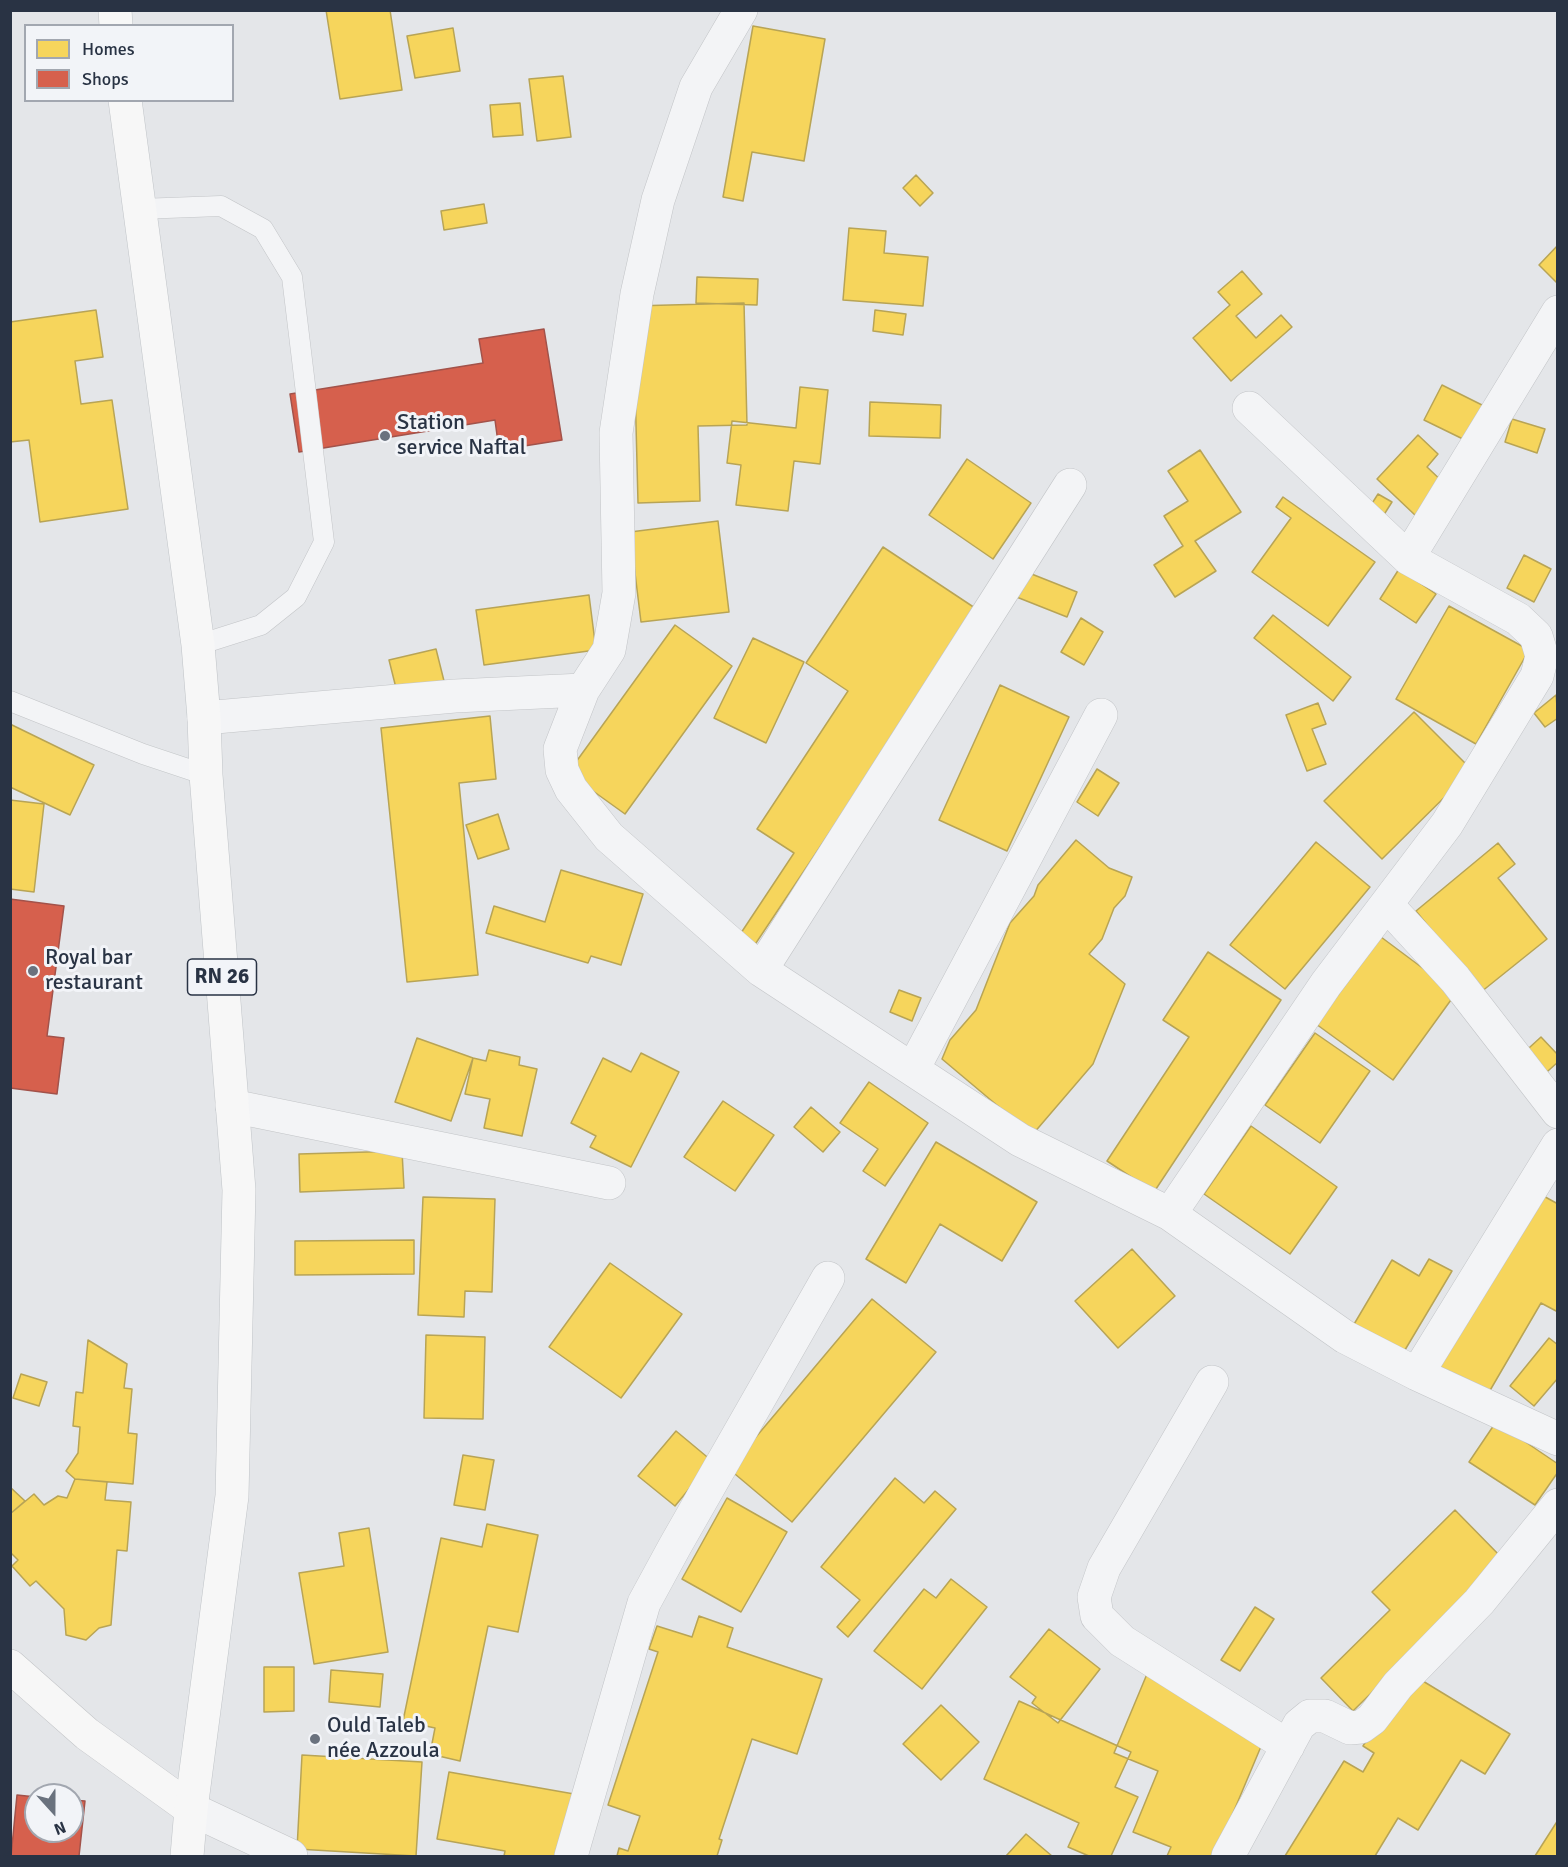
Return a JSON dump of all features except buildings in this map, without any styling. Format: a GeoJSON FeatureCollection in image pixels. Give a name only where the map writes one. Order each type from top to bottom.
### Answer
{"type":"FeatureCollection","features":[{"type":"Feature","properties":{"kind":"main road","name":"RN 26"},"geometry":{"type":"LineString","coordinates":[[126,102],[198,645],[239,1190],[231,1496],[191,1809],[187,1857]]}},
{"type":"Feature","properties":{"kind":"main road"},"geometry":{"type":"LineString","coordinates":[[10,1666],[87,1734],[191,1809]]}},
{"type":"Feature","properties":{"kind":"street"},"geometry":{"type":"LineString","coordinates":[[741,10],[696,87],[658,200],[637,294],[616,433],[619,593],[609,650],[583,690],[560,749],[562,770],[571,789],[609,837],[761,970],[1020,1140],[1170,1214],[1345,1337],[1417,1374],[1557,1439]]}},
{"type":"Feature","properties":{"kind":"street"},"geometry":{"type":"LineString","coordinates":[[1408,558],[1557,312]]}},
{"type":"Feature","properties":{"kind":"street"},"geometry":{"type":"LineString","coordinates":[[1170,1214],[1326,984],[1447,824],[1537,676],[1542,656],[1536,636],[1518,619],[1408,558],[1250,408]]}},
{"type":"Feature","properties":{"kind":"street"},"geometry":{"type":"LineString","coordinates":[[761,970],[1070,485]]}},
{"type":"Feature","properties":{"kind":"street"},"geometry":{"type":"LineString","coordinates":[[204,718],[455,696],[583,690]]}},
{"type":"Feature","properties":{"kind":"street"},"geometry":{"type":"LineString","coordinates":[[913,1069],[1101,715]]}},
{"type":"Feature","properties":{"kind":"street"},"geometry":{"type":"LineString","coordinates":[[1387,905],[1455,979],[1557,1112]]}},
{"type":"Feature","properties":{"kind":"street"},"geometry":{"type":"LineString","coordinates":[[232,1106],[609,1183]]}},
{"type":"Feature","properties":{"kind":"street"},"geometry":{"type":"LineString","coordinates":[[1417,1374],[1557,1145]]}},
{"type":"Feature","properties":{"kind":"street"},"geometry":{"type":"LineString","coordinates":[[571,1857],[644,1603],[828,1278]]}},
{"type":"Feature","properties":{"kind":"street"},"geometry":{"type":"LineString","coordinates":[[1212,1382],[1104,1568],[1094,1597],[1098,1616],[1122,1641],[1288,1746]]}},
{"type":"Feature","properties":{"kind":"street"},"geometry":{"type":"LineString","coordinates":[[1228,1857],[1299,1725],[1310,1716],[1325,1716],[1350,1728],[1361,1728],[1372,1719],[1398,1685],[1479,1602],[1557,1505]]}},
{"type":"Feature","properties":{"kind":"street"},"geometry":{"type":"LineString","coordinates":[[191,1809],[291,1857]]}},
{"type":"Feature","properties":{"kind":"lane"},"geometry":{"type":"LineString","coordinates":[[139,209],[221,206],[262,229],[292,277],[324,542],[297,597],[261,625],[198,645]]}},
{"type":"Feature","properties":{"kind":"lane"},"geometry":{"type":"LineString","coordinates":[[10,701],[143,754],[206,775]]}},
{"type":"Feature","properties":{"kind":"place","name":"Station service Naftal"},"geometry":{"type":"Point","coordinates":[385,436]}},
{"type":"Feature","properties":{"kind":"place","name":"Royal bar restaurant"},"geometry":{"type":"Point","coordinates":[33,971]}},
{"type":"Feature","properties":{"kind":"place","name":"Ould Taleb née Azzoula"},"geometry":{"type":"Point","coordinates":[315,1739]}}]}
